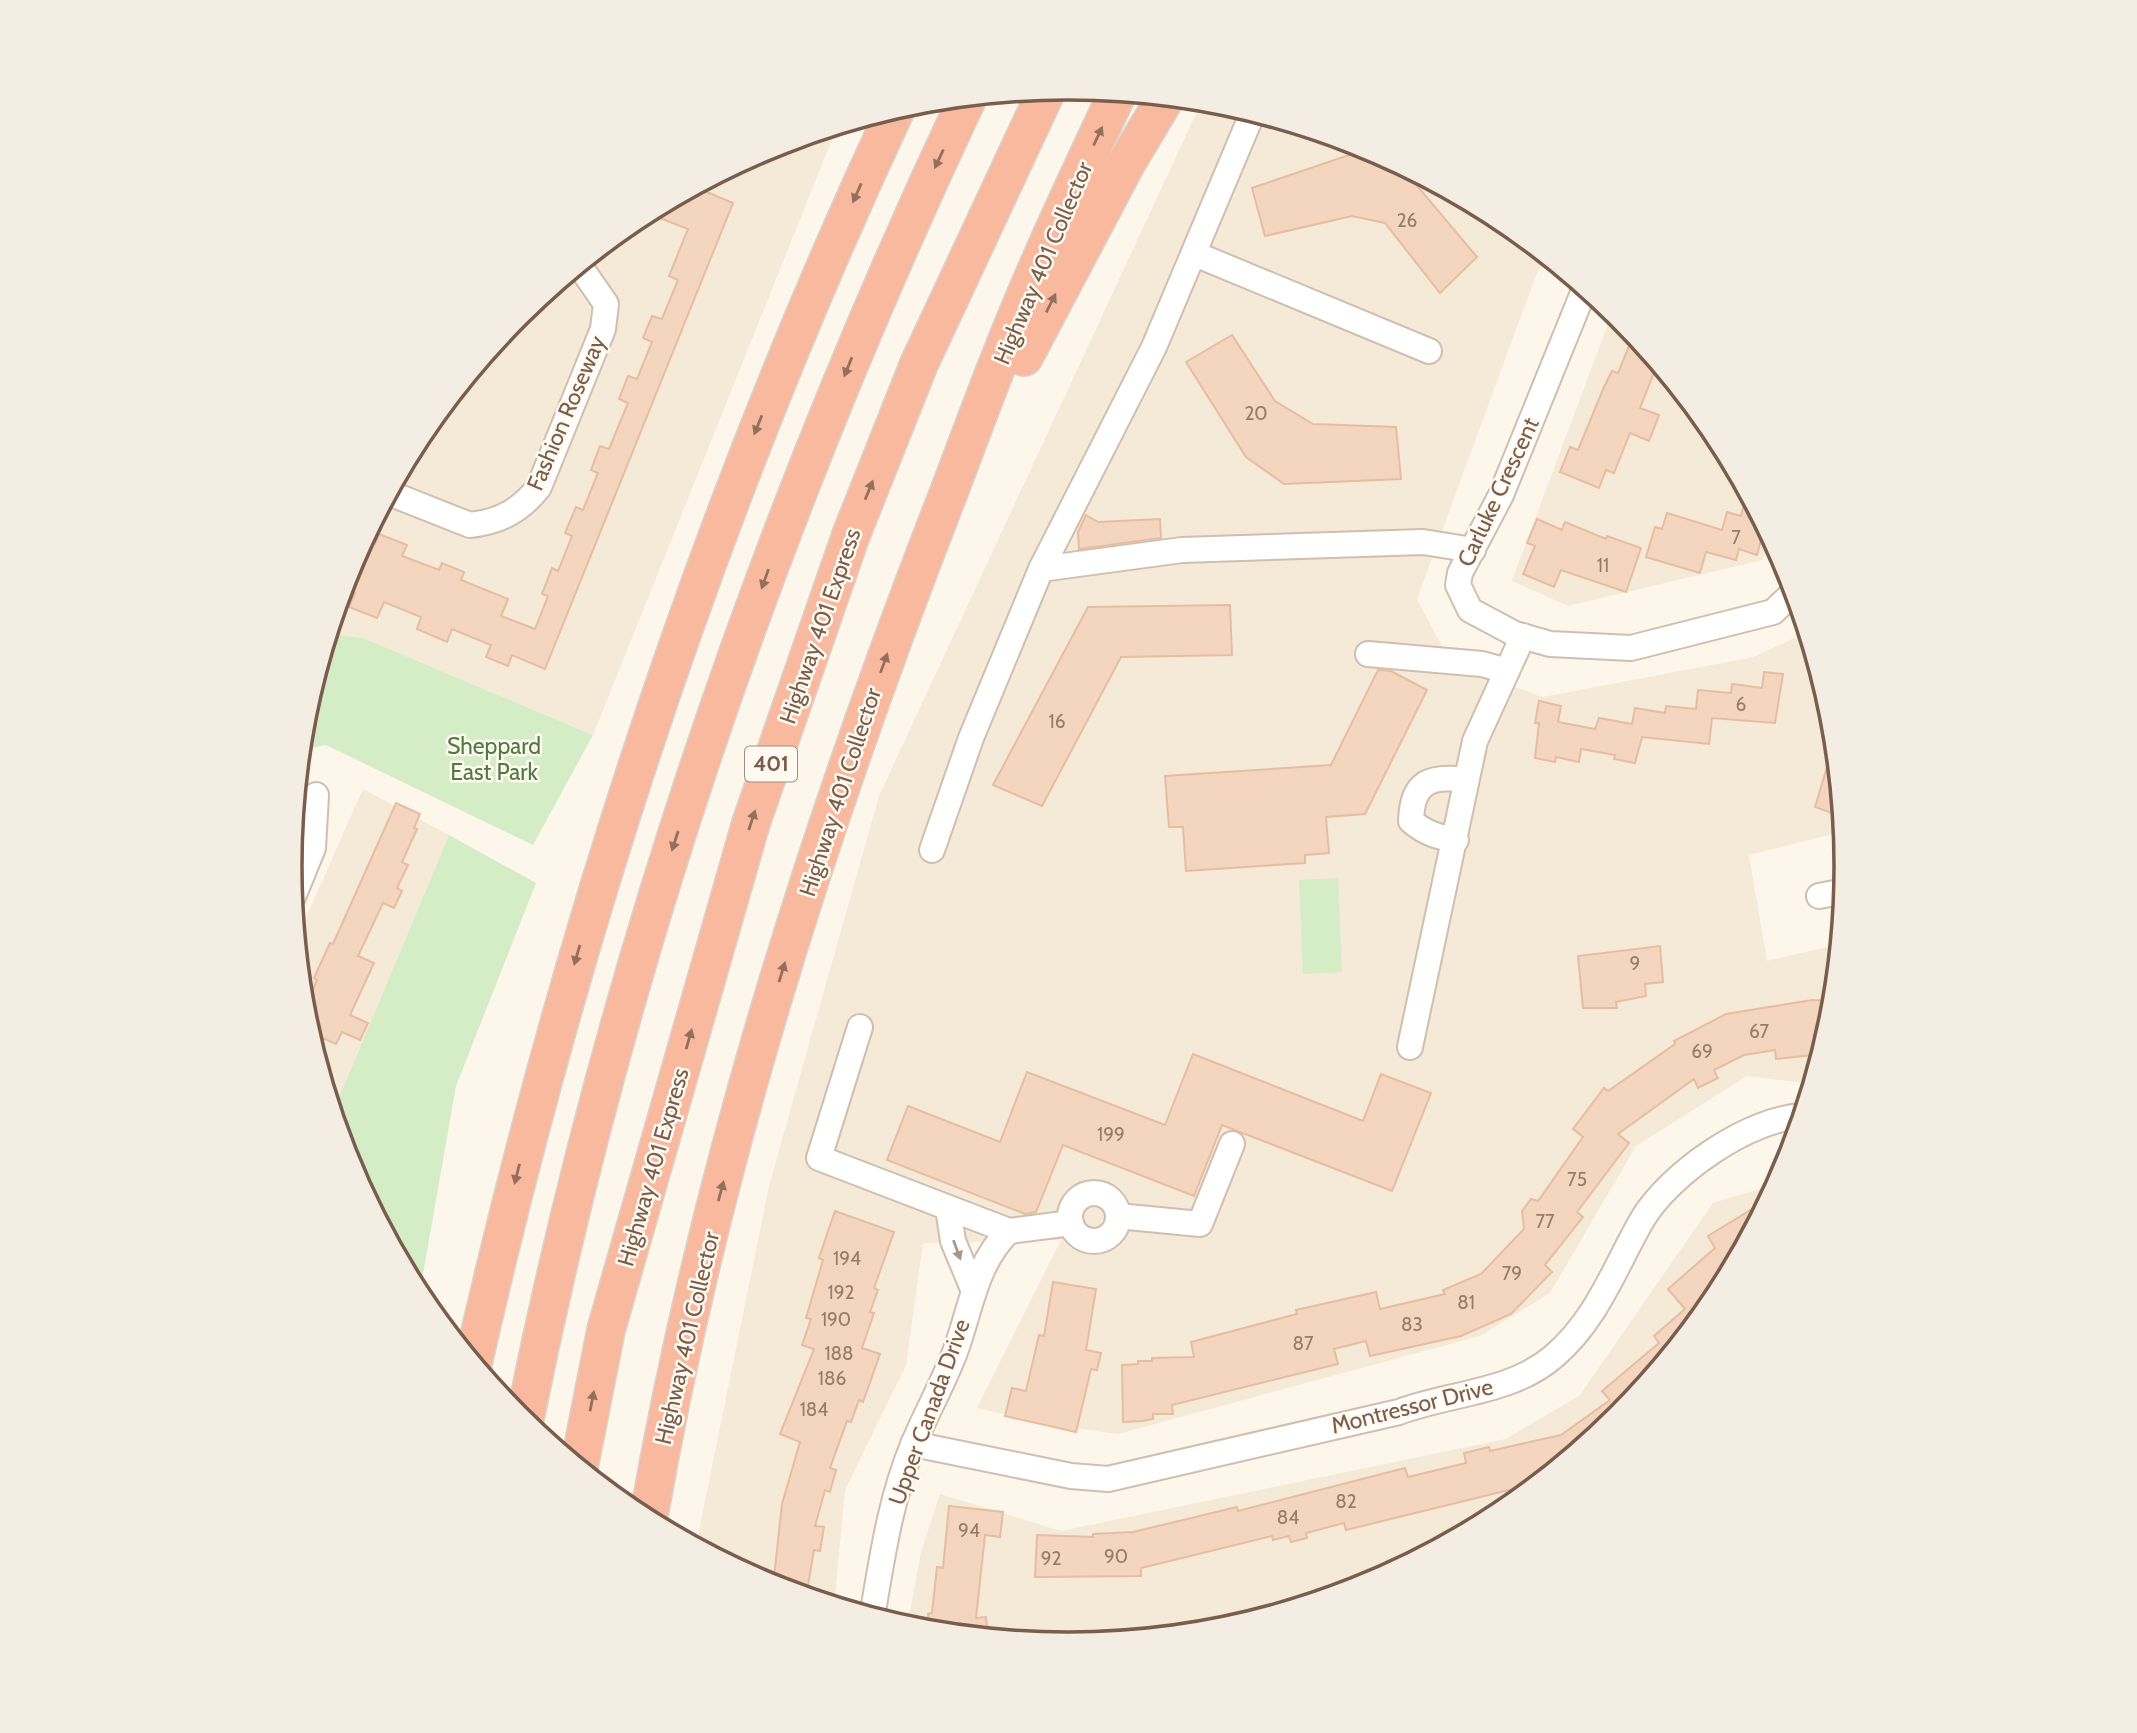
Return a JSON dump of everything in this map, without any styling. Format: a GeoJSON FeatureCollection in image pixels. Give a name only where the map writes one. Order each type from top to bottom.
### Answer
{"type":"FeatureCollection","features":[{"type":"Feature","properties":{"kind":"highway","name":"Highway 401 Express"},"geometry":{"type":"LineString","coordinates":[[581,1458],[606,1330],[751,823],[851,535],[914,377],[1041,101]]}},
{"type":"Feature","properties":{"kind":"highway","name":"Highway 401 Collector"},"geometry":{"type":"LineString","coordinates":[[651,1509],[692,1309],[765,1028],[852,750],[1026,293],[1114,101]]}},
{"type":"Feature","properties":{"kind":"highway"},"geometry":{"type":"LineString","coordinates":[[931,538],[1063,279],[1161,105]]}},
{"type":"Feature","properties":{"kind":"highway"},"geometry":{"type":"LineString","coordinates":[[527,1410],[564,1241],[603,1090],[699,767],[771,562],[831,408],[964,107]]}},
{"type":"Feature","properties":{"kind":"highway"},"geometry":{"type":"LineString","coordinates":[[596,890],[683,625],[731,493],[783,362],[891,121]]}},
{"type":"Feature","properties":{"kind":"highway"},"geometry":{"type":"LineString","coordinates":[[476,1352],[525,1144],[596,890],[660,619],[741,405],[859,129]]}},
{"type":"Feature","properties":{"kind":"street"},"geometry":{"type":"LineString","coordinates":[[932,850],[971,738],[1041,569],[1154,347],[1249,122]]}},
{"type":"Feature","properties":{"kind":"street"},"geometry":{"type":"LineString","coordinates":[[1195,254],[1429,351]]}},
{"type":"Feature","properties":{"kind":"street","name":"Fashion Roseway"},"geometry":{"type":"LineString","coordinates":[[397,496],[470,525],[485,524],[526,505],[545,475],[603,328],[606,304],[584,273]]}},
{"type":"Feature","properties":{"kind":"street","name":"Carluke Crescent"},"geometry":{"type":"LineString","coordinates":[[1581,297],[1501,495],[1483,524],[1460,573],[1458,585],[1470,610],[1523,636],[1550,644],[1631,648],[1773,611],[1787,598]]}},
{"type":"Feature","properties":{"kind":"street"},"geometry":{"type":"LineString","coordinates":[[1041,569],[1182,550],[1423,542],[1473,550]]}},
{"type":"Feature","properties":{"kind":"street"},"geometry":{"type":"LineString","coordinates":[[1410,1047],[1475,741],[1523,636]]}},
{"type":"Feature","properties":{"kind":"street"},"geometry":{"type":"LineString","coordinates":[[1368,654],[1482,664],[1507,671]]}},
{"type":"Feature","properties":{"kind":"street"},"geometry":{"type":"LineString","coordinates":[[1456,840],[1436,837],[1421,829],[1411,821],[1412,805],[1420,787],[1439,776],[1465,780]]}},
{"type":"Feature","properties":{"kind":"street"},"geometry":{"type":"LineString","coordinates":[[302,875],[313,848],[316,796]]}},
{"type":"Feature","properties":{"kind":"street"},"geometry":{"type":"LineString","coordinates":[[1819,896],[1834,893]]}},
{"type":"Feature","properties":{"kind":"street"},"geometry":{"type":"LineString","coordinates":[[860,1027],[819,1158],[1010,1231],[1071,1223]]}},
{"type":"Feature","properties":{"kind":"street","name":"Montressor Drive"},"geometry":{"type":"LineString","coordinates":[[913,1444],[1071,1476],[1108,1479],[1399,1412],[1427,1402],[1464,1396],[1523,1375],[1552,1358],[1575,1334],[1612,1280],[1643,1219],[1667,1188],[1705,1157],[1737,1137],[1794,1117]]}},
{"type":"Feature","properties":{"kind":"street"},"geometry":{"type":"LineString","coordinates":[[1118,1216],[1200,1224],[1232,1144]]}},
{"type":"Feature","properties":{"kind":"street"},"geometry":{"type":"LineString","coordinates":[[1090,1192],[1099,1193],[1113,1201],[1118,1216],[1114,1231],[1101,1240],[1086,1240],[1071,1223],[1071,1208],[1076,1200],[1090,1192]]}},
{"type":"Feature","properties":{"kind":"street"},"geometry":{"type":"LineString","coordinates":[[948,1208],[953,1241],[973,1289]]}},
{"type":"Feature","properties":{"kind":"street","name":"Upper Canada Drive"},"geometry":{"type":"LineString","coordinates":[[873,1608],[884,1542],[913,1444],[956,1350],[973,1289],[995,1245],[1010,1231]]}},
{"type":"Feature","properties":{"kind":"shaded area"},"geometry":{"type":"Polygon","coordinates":[[[1198,111],[1315,140],[1362,158],[1452,202],[1543,265],[1536,275],[1417,599],[1451,664],[1543,697],[1754,657],[1800,636],[1821,717],[1829,766],[1834,834],[1749,855],[1767,961],[1831,946],[1821,1016],[1804,1083],[1747,1076],[1636,1146],[1550,1293],[1480,1336],[1118,1434],[1054,1425],[977,1408],[1061,1240],[923,1243],[906,1365],[845,1490],[835,1597],[822,1593],[775,1575],[698,1538],[769,1186],[879,796],[1198,111]]]}},
{"type":"Feature","properties":{"kind":"shaded area"},"geometry":{"type":"Polygon","coordinates":[[[833,137],[593,735],[363,638],[338,635],[360,573],[404,483],[460,400],[526,324],[602,258],[685,202],[775,158],[819,141],[824,143],[821,141],[833,137]]]}},
{"type":"Feature","properties":{"kind":"shaded area"},"geometry":{"type":"Polygon","coordinates":[[[1609,322],[1677,400],[1706,441],[1733,483],[1767,550],[1762,560],[1568,606],[1512,581],[1609,322]]]}},
{"type":"Feature","properties":{"kind":"shaded area"},"geometry":{"type":"Polygon","coordinates":[[[363,789],[449,835],[338,1100],[316,1016],[304,923],[363,789]]]}},
{"type":"Feature","properties":{"kind":"shaded area"},"geometry":{"type":"Polygon","coordinates":[[[1764,1187],[1733,1250],[1706,1292],[1645,1372],[1611,1409],[1535,1475],[1452,1531],[1408,1554],[1315,1593],[1218,1619],[1169,1627],[1119,1632],[1018,1632],[909,1617],[921,1552],[940,1494],[1061,1531],[1506,1439],[1580,1395],[1713,1203],[1764,1187]]]}},
{"type":"Feature","properties":{"kind":"green space","name":"Sheppard East Park"},"geometry":{"type":"Polygon","coordinates":[[[338,635],[363,638],[593,735],[533,845],[326,745],[311,748],[316,717],[338,635]]]}},
{"type":"Feature","properties":{"kind":"green space"},"geometry":{"type":"Polygon","coordinates":[[[449,835],[536,883],[456,1086],[422,1278],[381,1206],[360,1160],[338,1100],[449,835]]]}},
{"type":"Feature","properties":{"kind":"green space"},"geometry":{"type":"Polygon","coordinates":[[[1338,878],[1342,972],[1303,974],[1299,880],[1338,878]]]}},
{"type":"Feature","properties":{"kind":"building"},"geometry":{"type":"Polygon","coordinates":[[[1352,154],[1414,182],[1477,257],[1440,293],[1385,223],[1352,216],[1265,236],[1252,188],[1352,154]]]}},
{"type":"Feature","properties":{"kind":"building"},"geometry":{"type":"Polygon","coordinates":[[[705,191],[733,203],[545,669],[512,655],[508,666],[486,657],[491,645],[452,629],[447,642],[417,629],[421,617],[384,602],[377,618],[349,607],[360,573],[379,534],[407,545],[402,556],[439,570],[442,563],[464,572],[461,580],[508,599],[501,616],[535,629],[548,596],[542,594],[552,568],[558,571],[572,536],[565,533],[576,507],[583,510],[598,473],[591,470],[600,446],[609,449],[628,403],[619,399],[628,376],[637,379],[652,342],[643,338],[652,316],[662,319],[678,280],[669,276],[688,229],[660,218],[705,191]]]}},
{"type":"Feature","properties":{"kind":"building"},"geometry":{"type":"Polygon","coordinates":[[[1232,335],[1275,401],[1313,424],[1396,427],[1401,479],[1284,484],[1246,457],[1186,362],[1232,335]]]}},
{"type":"Feature","properties":{"kind":"building"},"geometry":{"type":"Polygon","coordinates":[[[1630,344],[1654,372],[1640,408],[1659,415],[1649,441],[1630,433],[1614,473],[1606,470],[1599,488],[1560,472],[1570,447],[1578,450],[1612,371],[1618,373],[1630,344]]]}},
{"type":"Feature","properties":{"kind":"building"},"geometry":{"type":"Polygon","coordinates":[[[1743,508],[1747,509],[1761,539],[1757,555],[1739,549],[1736,560],[1706,552],[1700,573],[1646,557],[1655,527],[1662,529],[1667,513],[1722,530],[1727,512],[1741,516],[1743,508]]]}},
{"type":"Feature","properties":{"kind":"building"},"geometry":{"type":"Polygon","coordinates":[[[1086,515],[1098,522],[1160,519],[1161,538],[1079,549],[1078,532],[1086,515]]]}},
{"type":"Feature","properties":{"kind":"building"},"geometry":{"type":"Polygon","coordinates":[[[1537,519],[1562,530],[1565,522],[1606,539],[1607,536],[1641,548],[1626,592],[1561,570],[1554,587],[1523,574],[1535,546],[1527,543],[1537,519]]]}},
{"type":"Feature","properties":{"kind":"building"},"geometry":{"type":"Polygon","coordinates":[[[1230,605],[1232,655],[1121,657],[1042,806],[993,785],[1088,607],[1230,605]]]}},
{"type":"Feature","properties":{"kind":"building"},"geometry":{"type":"Polygon","coordinates":[[[1378,670],[1391,671],[1427,690],[1365,814],[1326,817],[1329,853],[1305,855],[1305,863],[1186,871],[1183,827],[1169,827],[1165,776],[1331,765],[1378,670]]]}},
{"type":"Feature","properties":{"kind":"building"},"geometry":{"type":"Polygon","coordinates":[[[1764,672],[1783,674],[1775,723],[1712,718],[1709,744],[1642,737],[1635,763],[1614,759],[1615,755],[1581,749],[1579,762],[1556,757],[1555,762],[1535,758],[1539,723],[1535,723],[1539,701],[1561,706],[1558,722],[1595,729],[1599,718],[1632,724],[1635,708],[1665,713],[1666,706],[1696,709],[1698,690],[1731,693],[1732,684],[1762,688],[1764,672]]]}},
{"type":"Feature","properties":{"kind":"building"},"geometry":{"type":"Polygon","coordinates":[[[1828,763],[1834,814],[1815,807],[1828,763]]]}},
{"type":"Feature","properties":{"kind":"building"},"geometry":{"type":"Polygon","coordinates":[[[396,803],[420,814],[414,828],[417,829],[402,862],[408,865],[397,888],[402,891],[394,908],[383,903],[358,956],[374,963],[350,1015],[368,1023],[360,1040],[342,1032],[336,1044],[321,1037],[312,991],[317,980],[314,978],[330,943],[333,944],[396,803]]]}},
{"type":"Feature","properties":{"kind":"building"},"geometry":{"type":"Polygon","coordinates":[[[1660,946],[1663,982],[1645,984],[1646,996],[1616,1002],[1617,1008],[1583,1008],[1578,956],[1660,946]]]}},
{"type":"Feature","properties":{"kind":"building"},"geometry":{"type":"Polygon","coordinates":[[[1824,1001],[1811,1055],[1776,1059],[1775,1050],[1744,1055],[1714,1070],[1718,1078],[1698,1088],[1694,1079],[1618,1134],[1629,1143],[1577,1212],[1583,1217],[1545,1265],[1552,1272],[1511,1314],[1461,1336],[1370,1356],[1366,1341],[1334,1349],[1338,1364],[1172,1405],[1173,1414],[1153,1414],[1153,1419],[1123,1422],[1122,1365],[1152,1361],[1152,1358],[1194,1357],[1191,1342],[1297,1314],[1296,1310],[1376,1292],[1380,1309],[1445,1294],[1443,1290],[1481,1274],[1524,1229],[1522,1211],[1531,1199],[1538,1201],[1583,1137],[1573,1129],[1604,1088],[1608,1091],[1675,1044],[1674,1041],[1726,1014],[1824,1001]]]}},
{"type":"Feature","properties":{"kind":"building"},"geometry":{"type":"Polygon","coordinates":[[[1193,1054],[1363,1121],[1381,1074],[1431,1093],[1392,1191],[1222,1125],[1194,1196],[1063,1145],[1036,1212],[1025,1214],[887,1160],[908,1106],[1000,1142],[1027,1072],[1165,1125],[1193,1054]]]}},
{"type":"Feature","properties":{"kind":"building"},"geometry":{"type":"Polygon","coordinates":[[[1756,1207],[1733,1250],[1706,1292],[1645,1372],[1611,1409],[1574,1443],[1516,1488],[1346,1530],[1344,1523],[1306,1533],[1307,1538],[1291,1542],[1289,1536],[1273,1540],[1272,1536],[1141,1568],[1141,1576],[1035,1577],[1037,1535],[1093,1537],[1093,1534],[1133,1532],[1237,1507],[1238,1511],[1405,1468],[1408,1477],[1466,1463],[1464,1453],[1489,1447],[1490,1451],[1561,1435],[1610,1400],[1602,1391],[1659,1343],[1654,1336],[1685,1309],[1668,1289],[1715,1248],[1708,1236],[1756,1207]]]}},
{"type":"Feature","properties":{"kind":"building"},"geometry":{"type":"Polygon","coordinates":[[[835,1211],[894,1232],[874,1288],[878,1290],[870,1312],[874,1313],[862,1348],[880,1354],[863,1402],[859,1400],[851,1422],[847,1421],[830,1468],[836,1470],[830,1492],[825,1490],[815,1526],[824,1527],[820,1551],[814,1550],[808,1587],[774,1575],[782,1504],[800,1442],[780,1434],[814,1349],[802,1345],[811,1319],[806,1318],[823,1260],[819,1258],[835,1211]]]}},
{"type":"Feature","properties":{"kind":"building"},"geometry":{"type":"Polygon","coordinates":[[[1053,1282],[1096,1289],[1086,1350],[1101,1353],[1097,1370],[1091,1369],[1076,1432],[1005,1416],[1012,1388],[1026,1391],[1039,1335],[1044,1336],[1053,1282]]]}},
{"type":"Feature","properties":{"kind":"building"},"geometry":{"type":"Polygon","coordinates":[[[949,1506],[1003,1512],[1000,1537],[985,1535],[976,1618],[986,1617],[987,1629],[928,1621],[928,1614],[932,1613],[937,1567],[943,1568],[949,1506]]]}}]}
